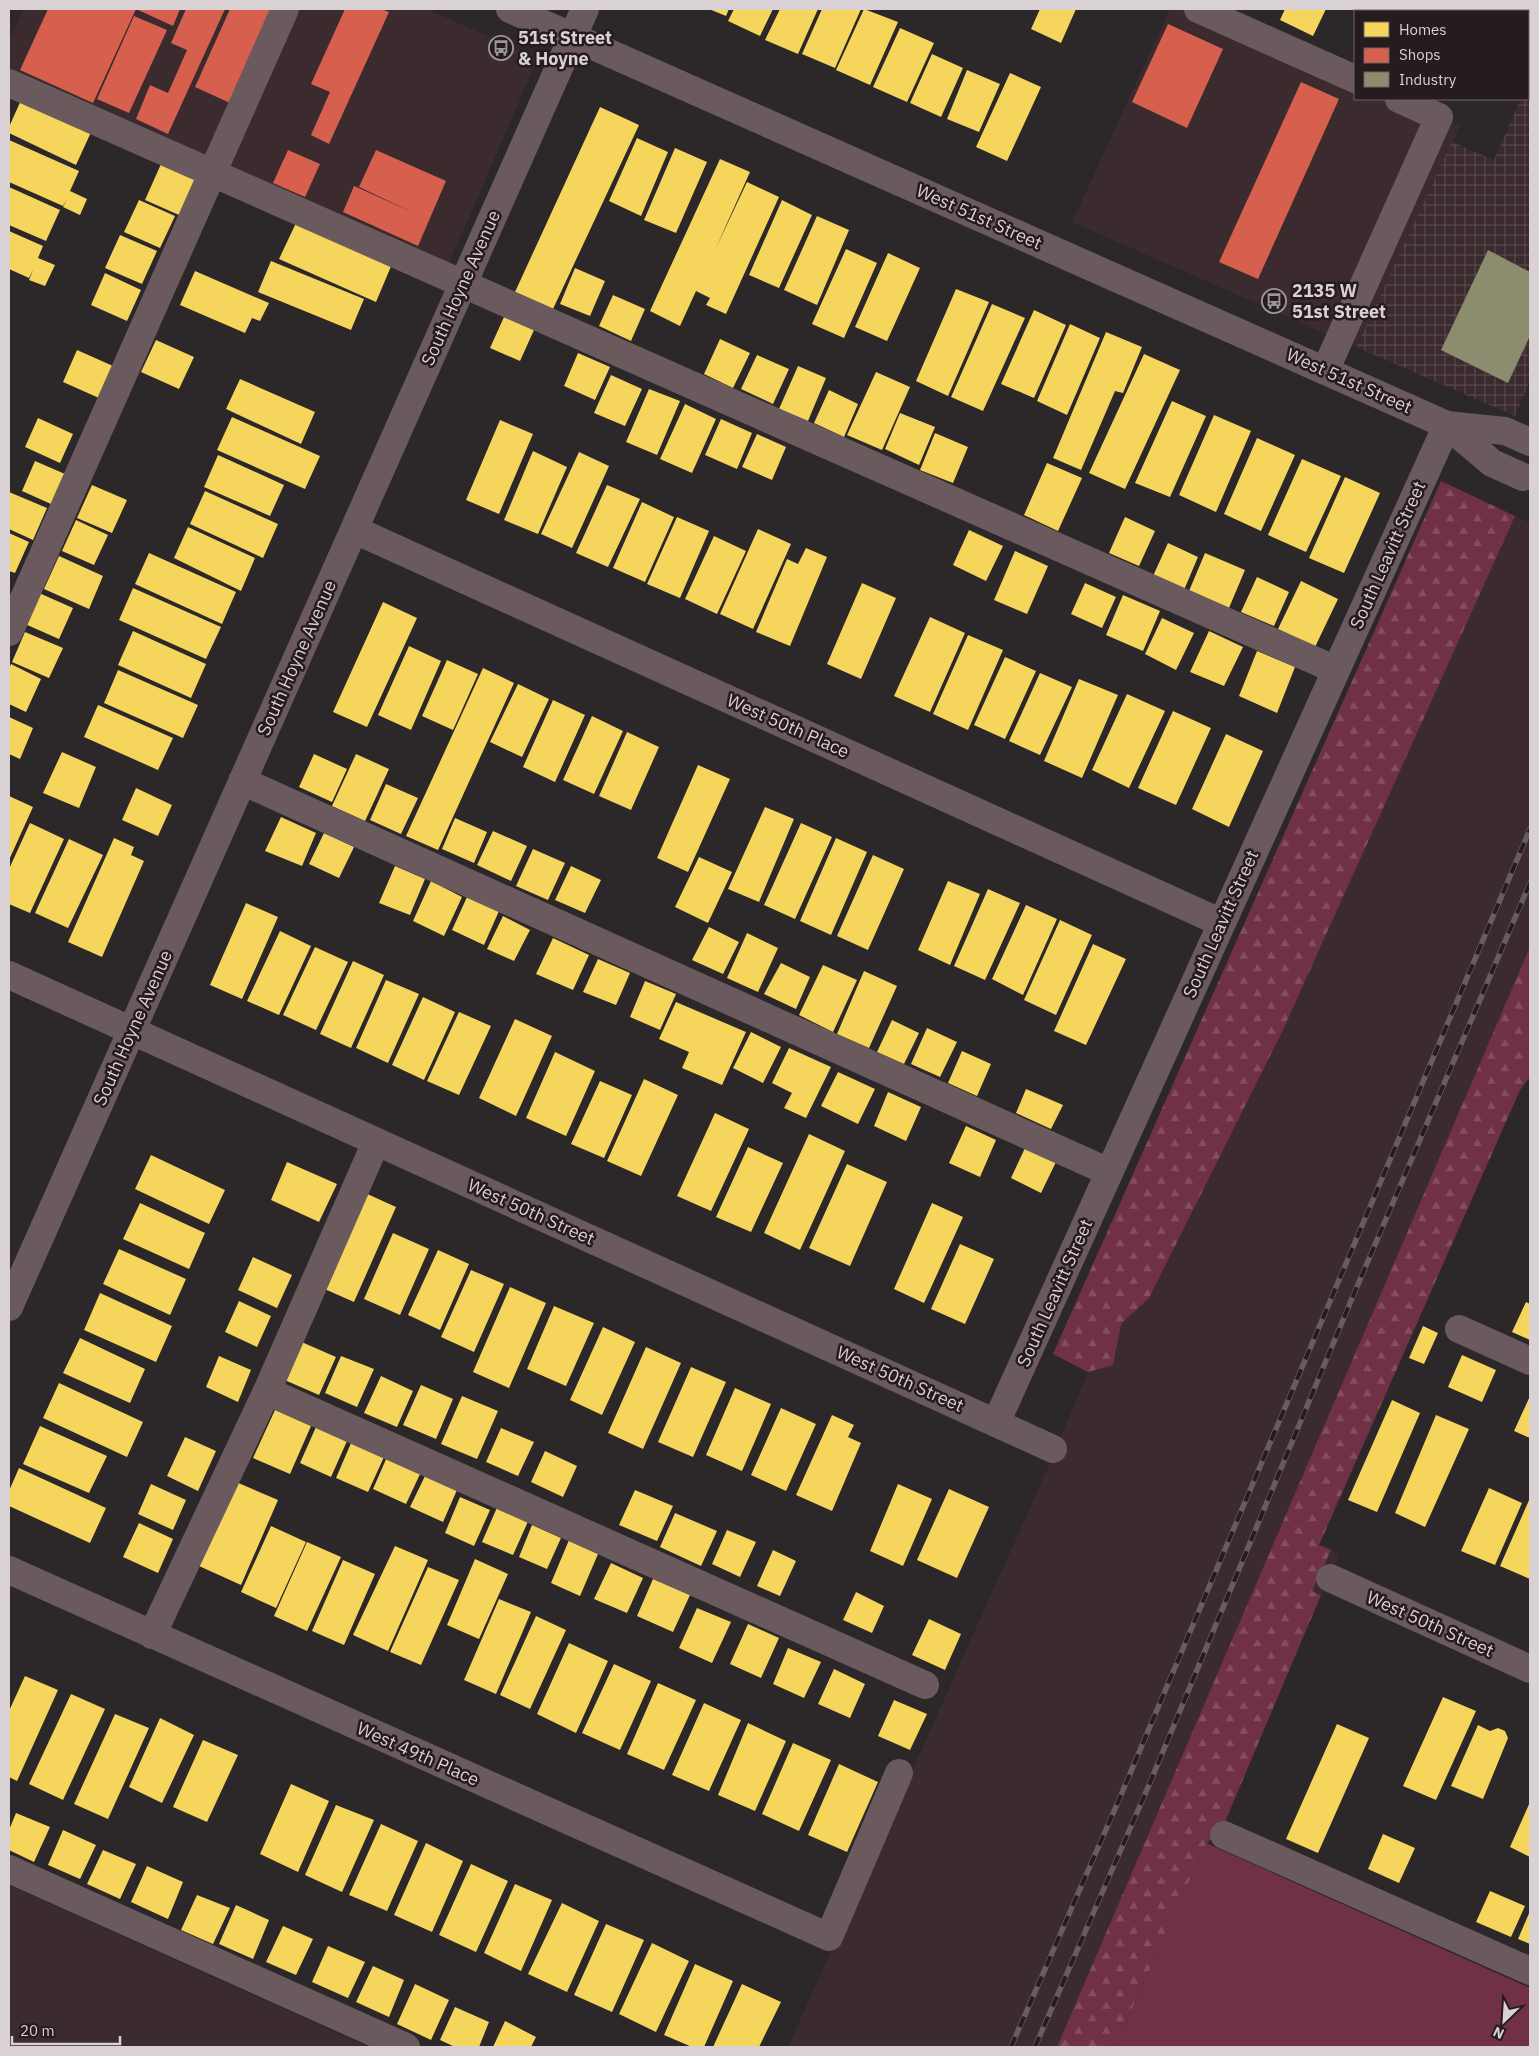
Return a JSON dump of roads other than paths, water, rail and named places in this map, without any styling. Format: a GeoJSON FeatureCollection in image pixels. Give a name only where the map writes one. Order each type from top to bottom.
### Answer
{"type":"FeatureCollection","features":[{"type":"Feature","properties":{"kind":"street"},"geometry":{"type":"LineString","coordinates":[[9,632],[285,9]]}},
{"type":"Feature","properties":{"kind":"street","name":"West 51st Street"},"geometry":{"type":"LineString","coordinates":[[510,9],[1447,425],[1492,463],[1523,477]]}},
{"type":"Feature","properties":{"kind":"street","name":"South Hoyne Avenue"},"geometry":{"type":"LineString","coordinates":[[9,1307],[585,9]]}},
{"type":"Feature","properties":{"kind":"street"},"geometry":{"type":"LineString","coordinates":[[1198,9],[1354,79]]}},
{"type":"Feature","properties":{"kind":"street"},"geometry":{"type":"LineString","coordinates":[[9,83],[1336,670]]}},
{"type":"Feature","properties":{"kind":"street"},"geometry":{"type":"LineString","coordinates":[[1325,371],[1439,116],[1401,100]]}},
{"type":"Feature","properties":{"kind":"street","name":"West 51st Street"},"geometry":{"type":"LineString","coordinates":[[1447,425],[1505,432],[1530,442]]}},
{"type":"Feature","properties":{"kind":"street","name":"South Leavitt Street"},"geometry":{"type":"LineString","coordinates":[[996,1423],[1447,425]]}},
{"type":"Feature","properties":{"kind":"street","name":"West 50th Place"},"geometry":{"type":"LineString","coordinates":[[355,530],[1222,923]]}},
{"type":"Feature","properties":{"kind":"street"},"geometry":{"type":"LineString","coordinates":[[242,781],[1109,1172]]}},
{"type":"Feature","properties":{"kind":"street","name":"West 50th Street"},"geometry":{"type":"LineString","coordinates":[[9,975],[1053,1449]]}},
{"type":"Feature","properties":{"kind":"street"},"geometry":{"type":"LineString","coordinates":[[152,1635],[267,1391],[376,1142]]}},
{"type":"Feature","properties":{"kind":"street"},"geometry":{"type":"LineString","coordinates":[[1459,1329],[1530,1361]]}},
{"type":"Feature","properties":{"kind":"street"},"geometry":{"type":"LineString","coordinates":[[267,1391],[925,1684]]}},
{"type":"Feature","properties":{"kind":"street","name":"West 49th Place"},"geometry":{"type":"LineString","coordinates":[[9,1570],[828,1937],[899,1773]]}},
{"type":"Feature","properties":{"kind":"street","name":"West 50th Street"},"geometry":{"type":"LineString","coordinates":[[1330,1578],[1530,1669]]}},
{"type":"Feature","properties":{"kind":"street"},"geometry":{"type":"LineString","coordinates":[[1224,1835],[1530,1971]]}},
{"type":"Feature","properties":{"kind":"street"},"geometry":{"type":"LineString","coordinates":[[9,1869],[406,2047]]}},
{"type":"Feature","properties":{"kind":"railway"},"geometry":{"type":"LineString","coordinates":[[1011,2047],[1118,1802],[1530,829]]}},
{"type":"Feature","properties":{"kind":"railway"},"geometry":{"type":"LineString","coordinates":[[1035,2047],[1149,1785],[1353,1296],[1530,883]]}},
{"type":"Feature","properties":{"kind":"place","name":"51st Street & Hoyne"},"geometry":{"type":"Point","coordinates":[501,48]}},
{"type":"Feature","properties":{"kind":"place","name":"2135 W 51st Street"},"geometry":{"type":"Point","coordinates":[1274,301]}}]}
